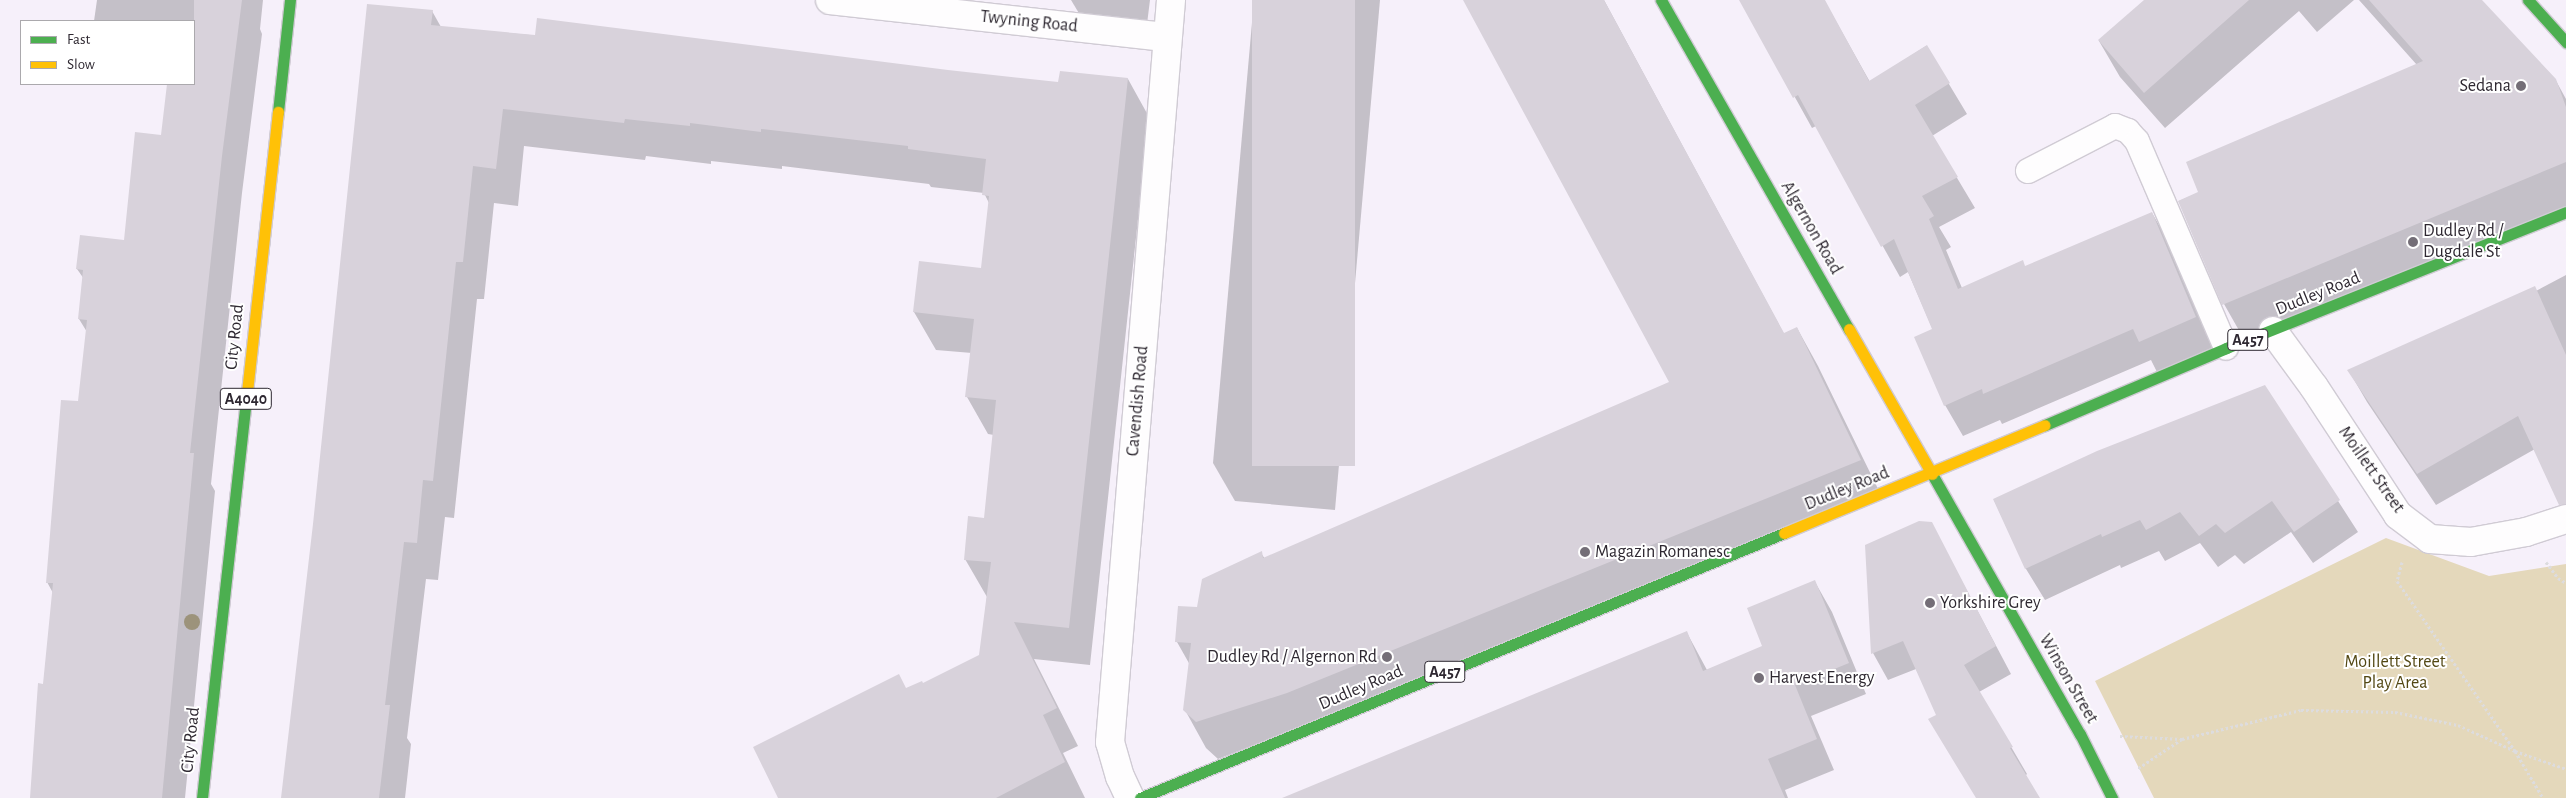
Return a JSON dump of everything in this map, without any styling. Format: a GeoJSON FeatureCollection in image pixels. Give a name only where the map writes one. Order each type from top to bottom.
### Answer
{"type":"FeatureCollection","features":[{"type":"Feature","properties":{"kind":"main road","name":"City Road"},"geometry":{"type":"LineString","coordinates":[[202,798],[290,0]]}},
{"type":"Feature","properties":{"kind":"main road","name":"Algernon Road"},"geometry":{"type":"LineString","coordinates":[[1661,0],[1931,474]]}},
{"type":"Feature","properties":{"kind":"main road"},"geometry":{"type":"LineString","coordinates":[[2528,0],[2566,42]]}},
{"type":"Feature","properties":{"kind":"main road","name":"Dudley Road"},"geometry":{"type":"LineString","coordinates":[[1140,798],[1646,588],[1931,474],[2226,348],[2566,212]]}},
{"type":"Feature","properties":{"kind":"main road","name":"Winson Street"},"geometry":{"type":"LineString","coordinates":[[1931,474],[2080,734],[2110,793]]}},
{"type":"Feature","properties":{"kind":"street","name":"Twyning Road"},"geometry":{"type":"LineString","coordinates":[[830,0],[1167,37]]}},
{"type":"Feature","properties":{"kind":"street","name":"Cavendish Road"},"geometry":{"type":"LineString","coordinates":[[1130,798],[1120,777],[1110,742],[1171,0]]}},
{"type":"Feature","properties":{"kind":"street","name":"Moillett Street"},"geometry":{"type":"LineString","coordinates":[[2272,331],[2314,387],[2398,514],[2430,539]]}},
{"type":"Feature","properties":{"kind":"street"},"geometry":{"type":"LineString","coordinates":[[2430,539],[2471,542],[2526,532],[2566,519]]}},
{"type":"Feature","properties":{"kind":"lane"},"geometry":{"type":"LineString","coordinates":[[2028,172],[2115,126],[2128,131],[2137,141],[2226,348]]}},
{"type":"Feature","properties":{"kind":"path"},"geometry":{"type":"LineString","coordinates":[[2430,539],[2403,556],[2396,581],[2516,751],[2543,798]]}},
{"type":"Feature","properties":{"kind":"path"},"geometry":{"type":"LineString","coordinates":[[2080,734],[2182,739],[2301,710],[2396,712],[2458,725],[2516,751],[2566,769]]}},
{"type":"Feature","properties":{"kind":"path"},"geometry":{"type":"LineString","coordinates":[[2110,793],[2182,739]]}},
{"type":"Feature","properties":{"kind":"green space","name":"Moillett Street Play Area"},"geometry":{"type":"Polygon","coordinates":[[[2386,538],[2489,576],[2566,564],[2566,798],[2154,798],[2095,681],[2386,538]]]}},
{"type":"Feature","properties":{"kind":"building"},"geometry":{"type":"Polygon","coordinates":[[[194,0],[242,0],[222,156],[190,453],[194,453],[162,798],[30,798],[38,683],[43,684],[53,583],[46,583],[61,400],[78,401],[87,320],[78,319],[83,270],[76,269],[80,235],[124,240],[135,132],[161,135],[167,85],[195,85],[194,0]]]}},
{"type":"Feature","properties":{"kind":"building"},"geometry":{"type":"Polygon","coordinates":[[[1252,0],[1355,0],[1355,466],[1252,466],[1252,0]]]}},
{"type":"Feature","properties":{"kind":"building"},"geometry":{"type":"Polygon","coordinates":[[[1463,0],[1604,0],[1784,333],[1797,327],[1861,460],[1287,693],[1196,722],[1183,710],[1191,643],[1175,642],[1178,606],[1197,607],[1202,579],[1262,551],[1263,558],[1669,382],[1463,0]]]}},
{"type":"Feature","properties":{"kind":"building"},"geometry":{"type":"Polygon","coordinates":[[[1739,0],[1825,0],[1869,81],[1927,45],[1950,83],[1915,105],[1958,177],[1922,196],[1934,216],[1929,219],[1958,289],[2023,260],[2025,266],[2152,212],[2196,317],[2139,342],[2133,329],[1983,394],[1982,389],[1944,406],[1914,337],[1932,329],[1894,239],[1881,247],[1798,95],[1793,98],[1739,0]]]}},
{"type":"Feature","properties":{"kind":"building"},"geometry":{"type":"Polygon","coordinates":[[[2144,0],[2249,0],[2144,93],[2098,40],[2144,0]]]}},
{"type":"Feature","properties":{"kind":"building"},"geometry":{"type":"Polygon","coordinates":[[[2369,0],[2482,0],[2556,79],[2566,107],[2566,162],[2222,305],[2178,201],[2198,192],[2186,162],[2423,61],[2369,0]]]}},
{"type":"Feature","properties":{"kind":"building"},"geometry":{"type":"Polygon","coordinates":[[[367,4],[433,10],[431,25],[535,35],[537,18],[948,70],[1058,82],[1060,71],[1128,78],[1069,628],[1014,622],[1057,708],[1043,715],[1065,762],[996,798],[778,798],[753,747],[899,674],[906,688],[922,681],[923,683],[979,655],[991,562],[964,560],[968,516],[984,518],[996,400],[965,397],[974,319],[913,312],[919,261],[981,268],[989,196],[982,195],[986,159],[908,149],[908,146],[761,129],[761,132],[690,123],[690,126],[625,119],[624,123],[503,109],[496,169],[473,166],[463,262],[456,262],[433,481],[423,480],[417,543],[404,542],[385,705],[390,705],[379,798],[281,798],[313,524],[367,4]]]}},
{"type":"Feature","properties":{"kind":"building"},"geometry":{"type":"Polygon","coordinates":[[[2535,286],[2566,355],[2566,504],[2559,505],[2518,416],[2417,474],[2347,370],[2535,286]]]}},
{"type":"Feature","properties":{"kind":"building"},"geometry":{"type":"Polygon","coordinates":[[[2265,385],[2340,500],[2294,532],[2272,501],[2225,533],[2216,524],[2199,536],[2180,512],[2146,530],[2140,520],[2102,537],[2101,534],[2025,569],[1993,499],[2097,451],[2265,385]]]}},
{"type":"Feature","properties":{"kind":"building"},"geometry":{"type":"Polygon","coordinates":[[[1919,521],[1932,522],[1996,646],[1964,665],[2013,747],[2010,748],[2040,798],[1976,798],[1928,719],[1936,715],[1903,641],[1871,654],[1865,545],[1919,521]]]}},
{"type":"Feature","properties":{"kind":"building"},"geometry":{"type":"Polygon","coordinates":[[[1815,580],[1849,663],[1795,685],[1817,739],[1768,759],[1785,798],[1282,798],[1687,631],[1703,671],[1762,646],[1747,608],[1815,580]]]}},
{"type":"Feature","properties":{"kind":"traffic: fast"},"geometry":{"type":"LineString","coordinates":[[278,112],[290,0]]}},
{"type":"Feature","properties":{"kind":"traffic: fast"},"geometry":{"type":"LineString","coordinates":[[1661,0],[1849,329]]}},
{"type":"Feature","properties":{"kind":"traffic: fast"},"geometry":{"type":"LineString","coordinates":[[2528,0],[2566,42]]}},
{"type":"Feature","properties":{"kind":"traffic: fast"},"geometry":{"type":"LineString","coordinates":[[2045,425],[2226,348],[2566,212]]}},
{"type":"Feature","properties":{"kind":"traffic: fast"},"geometry":{"type":"LineString","coordinates":[[202,798],[247,392]]}},
{"type":"Feature","properties":{"kind":"traffic: fast"},"geometry":{"type":"LineString","coordinates":[[1932,474],[2080,734],[2112,798]]}},
{"type":"Feature","properties":{"kind":"traffic: fast"},"geometry":{"type":"LineString","coordinates":[[1140,798],[1784,533]]}},
{"type":"Feature","properties":{"kind":"traffic: slow"},"geometry":{"type":"LineString","coordinates":[[247,392],[278,112]]}},
{"type":"Feature","properties":{"kind":"traffic: slow"},"geometry":{"type":"LineString","coordinates":[[1849,329],[1932,474]]}},
{"type":"Feature","properties":{"kind":"traffic: slow"},"geometry":{"type":"LineString","coordinates":[[1784,533],[2045,425]]}},
{"type":"Feature","properties":{"kind":"place","name":"Sedana"},"geometry":{"type":"Point","coordinates":[2521,86]}},
{"type":"Feature","properties":{"kind":"place","name":"Dudley Rd / Dugdale St"},"geometry":{"type":"Point","coordinates":[2413,242]}},
{"type":"Feature","properties":{"kind":"place","name":"Magazin Romanesc"},"geometry":{"type":"Point","coordinates":[1585,552]}},
{"type":"Feature","properties":{"kind":"place","name":"Yorkshire Grey"},"geometry":{"type":"Point","coordinates":[1930,603]}},
{"type":"Feature","properties":{"kind":"place","name":"Dudley Rd / Algernon Rd"},"geometry":{"type":"Point","coordinates":[1387,657]}},
{"type":"Feature","properties":{"kind":"place","name":"Harvest Energy"},"geometry":{"type":"Point","coordinates":[1759,678]}}]}
